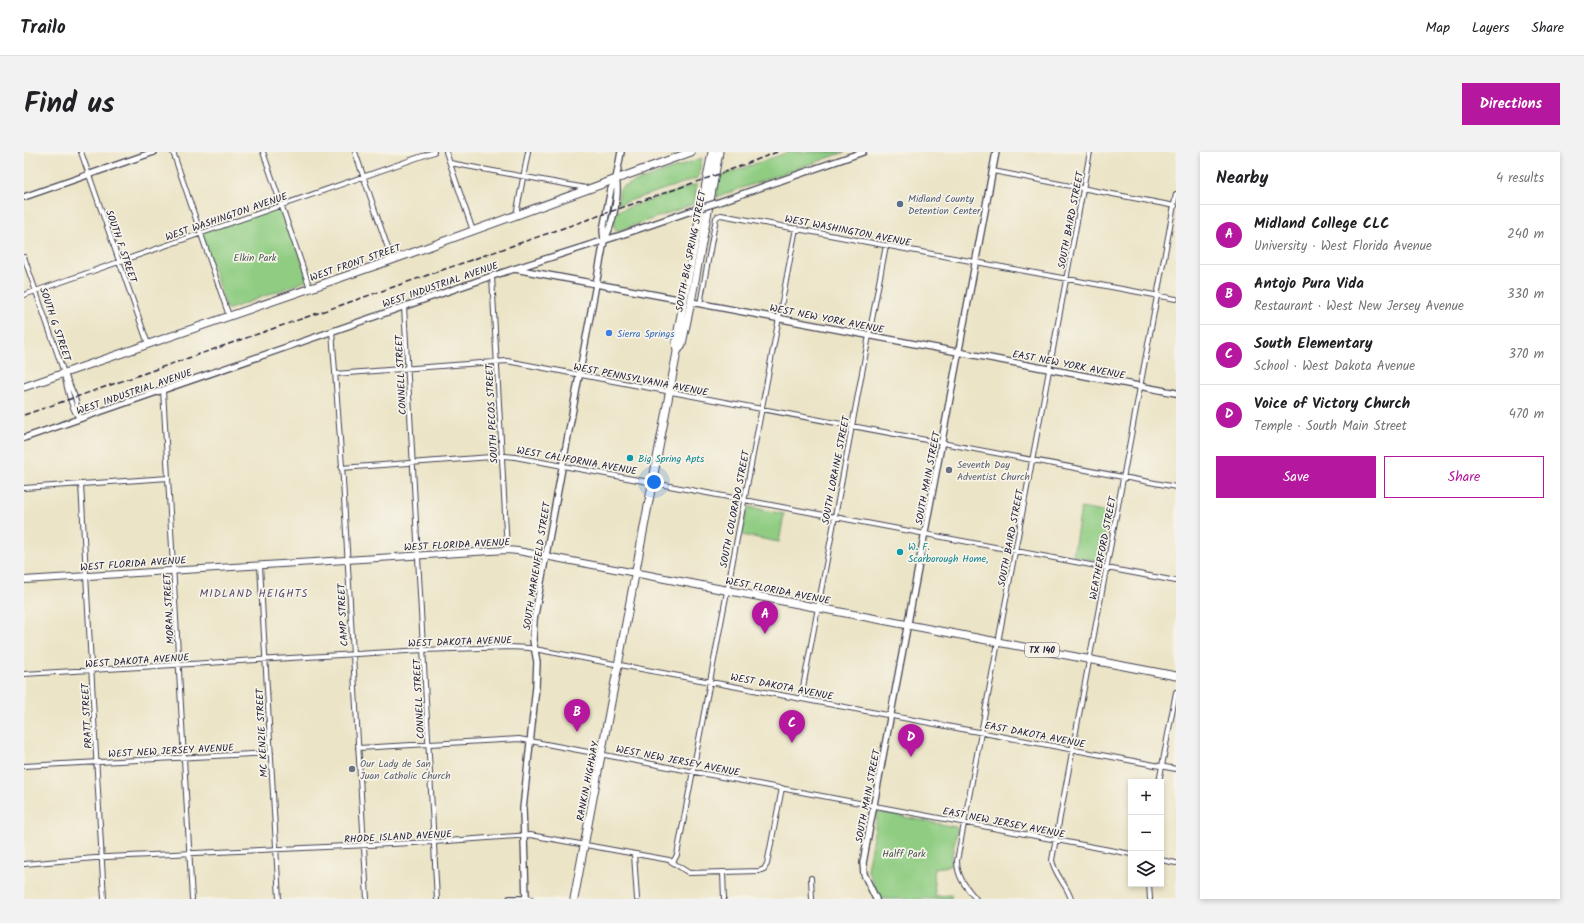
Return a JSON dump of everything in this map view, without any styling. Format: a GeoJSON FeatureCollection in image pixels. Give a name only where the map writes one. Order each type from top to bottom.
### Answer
{"type":"FeatureCollection","features":[{"type":"Feature","properties":{"kind":"main road","name":"WEST FRONT STREET"},"geometry":{"type":"LineString","coordinates":[[24,387],[392,260],[691,152]]}},
{"type":"Feature","properties":{"kind":"main road","name":"SOUTH BIG SPRING STREET"},"geometry":{"type":"LineString","coordinates":[[636,573],[677,352],[676,341],[683,300],[712,152]]}},
{"type":"Feature","properties":{"kind":"main road","name":"SOUTH BIG SPRING STREET"},"geometry":{"type":"LineString","coordinates":[[677,352],[682,344],[691,302],[719,152]]}},
{"type":"Feature","properties":{"kind":"main road","name":"WEST FLORIDA AVENUE"},"geometry":{"type":"LineString","coordinates":[[24,580],[506,550],[545,556],[908,625]]}},
{"type":"Feature","properties":{"kind":"main road","name":"RANKIN HIGHWAY"},"geometry":{"type":"LineString","coordinates":[[574,899],[636,573]]}},
{"type":"Feature","properties":{"kind":"main road","name":"TX 140"},"geometry":{"type":"LineString","coordinates":[[908,625],[1176,676]]}},
{"type":"Feature","properties":{"kind":"street","name":"SOUTH F STREET"},"geometry":{"type":"LineString","coordinates":[[81,152],[148,345]]}},
{"type":"Feature","properties":{"kind":"street"},"geometry":{"type":"LineString","coordinates":[[24,197],[154,152]]}},
{"type":"Feature","properties":{"kind":"street"},"geometry":{"type":"LineString","coordinates":[[173,152],[229,316]]}},
{"type":"Feature","properties":{"kind":"street"},"geometry":{"type":"LineString","coordinates":[[263,152],[310,288]]}},
{"type":"Feature","properties":{"kind":"street"},"geometry":{"type":"LineString","coordinates":[[355,152],[392,260]]}},
{"type":"Feature","properties":{"kind":"street","name":"WEST WASHINGTON AVENUE"},"geometry":{"type":"LineString","coordinates":[[24,295],[434,152]]}},
{"type":"Feature","properties":{"kind":"street"},"geometry":{"type":"LineString","coordinates":[[446,152],[473,231]]}},
{"type":"Feature","properties":{"kind":"street"},"geometry":{"type":"LineString","coordinates":[[516,215],[528,152]]}},
{"type":"Feature","properties":{"kind":"street","name":"SOUTH MARIENFELD STREET"},"geometry":{"type":"LineString","coordinates":[[528,899],[523,797],[536,687],[537,668],[534,626],[545,556],[604,241],[603,230],[621,152]]}},
{"type":"Feature","properties":{"kind":"street","name":"WEST INDUSTRIAL AVENUE"},"geometry":{"type":"LineString","coordinates":[[24,438],[492,276],[604,241],[863,152]]}},
{"type":"Feature","properties":{"kind":"street","name":"SOUTH MAIN STREET"},"geometry":{"type":"LineString","coordinates":[[876,899],[866,879],[863,869],[996,152]]}},
{"type":"Feature","properties":{"kind":"street","name":"SOUTH BAIRD STREET"},"geometry":{"type":"LineString","coordinates":[[976,899],[960,879],[957,866],[1090,152]]}},
{"type":"Feature","properties":{"kind":"street"},"geometry":{"type":"LineString","coordinates":[[450,163],[588,189]]}},
{"type":"Feature","properties":{"kind":"street"},"geometry":{"type":"LineString","coordinates":[[993,171],[1175,206]]}},
{"type":"Feature","properties":{"kind":"street","name":"WEATHERFORD STREET"},"geometry":{"type":"LineString","coordinates":[[1071,899],[1067,889],[1052,866],[1052,860],[1175,206],[1176,194]]}},
{"type":"Feature","properties":{"kind":"street","name":"WEST WASHINGTON AVENUE"},"geometry":{"type":"LineString","coordinates":[[718,216],[722,215],[796,228],[1176,299]]}},
{"type":"Feature","properties":{"kind":"street","name":"SOUTH BIG SPRING STREET"},"geometry":{"type":"LineString","coordinates":[[700,304],[716,218],[718,216]]}},
{"type":"Feature","properties":{"kind":"street","name":"SOUTH COLORADO STREET"},"geometry":{"type":"LineString","coordinates":[[673,862],[676,857],[693,771],[796,228]]}},
{"type":"Feature","properties":{"kind":"street","name":"SOUTH LORAINE STREET"},"geometry":{"type":"LineString","coordinates":[[801,698],[886,245]]}},
{"type":"Feature","properties":{"kind":"street","name":"SOUTH G STREET"},"geometry":{"type":"LineString","coordinates":[[24,257],[64,373],[65,382],[76,415],[80,419]]}},
{"type":"Feature","properties":{"kind":"street"},"geometry":{"type":"LineString","coordinates":[[514,269],[683,300]]}},
{"type":"Feature","properties":{"kind":"street","name":"SOUTH PECOS STREET"},"geometry":{"type":"LineString","coordinates":[[492,276],[506,550]]}},
{"type":"Feature","properties":{"kind":"street","name":"WEST NEW YORK AVENUE"},"geometry":{"type":"LineString","coordinates":[[691,302],[959,352]]}},
{"type":"Feature","properties":{"kind":"street","name":"CONNELL STREET"},"geometry":{"type":"LineString","coordinates":[[404,306],[437,899]]}},
{"type":"Feature","properties":{"kind":"street","name":"CAMP STREET"},"geometry":{"type":"LineString","coordinates":[[332,331],[367,899]]}},
{"type":"Feature","properties":{"kind":"street","name":"EAST NEW YORK AVENUE"},"geometry":{"type":"LineString","coordinates":[[959,352],[1176,393]]}},
{"type":"Feature","properties":{"kind":"street","name":"WEST PENNSYLVANIA AVENUE"},"geometry":{"type":"LineString","coordinates":[[335,374],[507,360],[761,410],[1176,487]]}},
{"type":"Feature","properties":{"kind":"street","name":"MORAN STREET"},"geometry":{"type":"LineString","coordinates":[[163,390],[192,899]]}},
{"type":"Feature","properties":{"kind":"street","name":"WEST CALIFORNIA AVENUE"},"geometry":{"type":"LineString","coordinates":[[341,468],[501,456],[515,457],[1176,581]]}},
{"type":"Feature","properties":{"kind":"street"},"geometry":{"type":"LineString","coordinates":[[24,488],[168,478]]}},
{"type":"Feature","properties":{"kind":"street","name":"PRATT STREET"},"geometry":{"type":"LineString","coordinates":[[81,484],[104,899]]}},
{"type":"Feature","properties":{"kind":"street","name":"MC KENZIE STREET"},"geometry":{"type":"LineString","coordinates":[[260,566],[279,899]]}},
{"type":"Feature","properties":{"kind":"street","name":"WEST DAKOTA AVENUE"},"geometry":{"type":"LineString","coordinates":[[24,674],[423,650],[510,647],[535,648],[891,715]]}},
{"type":"Feature","properties":{"kind":"street"},"geometry":{"type":"LineString","coordinates":[[1160,779],[1176,692]]}},
{"type":"Feature","properties":{"kind":"street","name":"EAST DAKOTA AVENUE"},"geometry":{"type":"LineString","coordinates":[[891,715],[1176,769]]}},
{"type":"Feature","properties":{"kind":"street","name":"WEST NEW JERSEY AVENUE"},"geometry":{"type":"LineString","coordinates":[[358,748],[518,739],[874,805]]}},
{"type":"Feature","properties":{"kind":"street","name":"WEST NEW JERSEY AVENUE"},"geometry":{"type":"LineString","coordinates":[[24,766],[271,753]]}},
{"type":"Feature","properties":{"kind":"street","name":"RHODE ISLAND AVENUE"},"geometry":{"type":"LineString","coordinates":[[24,864],[189,852],[276,850],[536,836],[673,862],[689,873],[759,871],[765,868],[767,864],[782,788]]}},
{"type":"Feature","properties":{"kind":"street","name":"EAST NEW JERSEY AVENUE"},"geometry":{"type":"LineString","coordinates":[[874,805],[1128,853]]}},
{"type":"Feature","properties":{"kind":"street"},"geometry":{"type":"LineString","coordinates":[[634,854],[637,899]]}},
{"type":"Feature","properties":{"kind":"street"},"geometry":{"type":"LineString","coordinates":[[1164,861],[1176,863]]}},
{"type":"Feature","properties":{"kind":"street"},"geometry":{"type":"LineString","coordinates":[[723,873],[724,899]]}},
{"type":"Feature","properties":{"kind":"street"},"geometry":{"type":"LineString","coordinates":[[811,878],[812,899]]}},
{"type":"Feature","properties":{"kind":"street"},"geometry":{"type":"LineString","coordinates":[[1149,887],[1150,899]]}},
{"type":"Feature","properties":{"kind":"street"},"geometry":{"type":"LineString","coordinates":[[510,899],[528,899]]}},
{"type":"Feature","properties":{"kind":"green space"},"geometry":{"type":"Polygon","coordinates":[[[789,152],[845,152],[716,197],[720,176],[789,152]]]}},
{"type":"Feature","properties":{"kind":"green space"},"geometry":{"type":"Polygon","coordinates":[[[702,158],[698,178],[617,205],[620,189],[622,187],[702,158]]]}},
{"type":"Feature","properties":{"kind":"green space"},"geometry":{"type":"Polygon","coordinates":[[[697,184],[694,204],[618,231],[614,227],[615,212],[697,184]]]}},
{"type":"Feature","properties":{"kind":"green space","name":"Elkin Park"},"geometry":{"type":"Polygon","coordinates":[[[282,205],[308,280],[227,310],[201,233],[282,205]]]}},
{"type":"Feature","properties":{"kind":"green space"},"geometry":{"type":"Polygon","coordinates":[[[749,507],[784,514],[779,542],[742,535],[747,509],[749,507]]]}},
{"type":"Feature","properties":{"kind":"green space"},"geometry":{"type":"Polygon","coordinates":[[[1081,508],[1109,513],[1101,560],[1099,561],[1073,556],[1081,508]]]}},
{"type":"Feature","properties":{"kind":"green space","name":"Halff Park"},"geometry":{"type":"Polygon","coordinates":[[[878,812],[956,827],[957,830],[950,866],[934,868],[935,896],[951,895],[951,899],[880,899],[867,869],[878,812]]]}},
{"type":"Feature","properties":{"kind":"railway"},"geometry":{"type":"LineString","coordinates":[[24,415],[722,173],[777,152]]}},
{"type":"Feature","properties":{"kind":"place","name":"Midland County Detention Center"},"geometry":{"type":"Point","coordinates":[900,204]}},
{"type":"Feature","properties":{"kind":"place","name":"Sierra Springs"},"geometry":{"type":"Point","coordinates":[609,333]}},
{"type":"Feature","properties":{"kind":"place","name":"Big Spring Apts"},"geometry":{"type":"Point","coordinates":[630,458]}},
{"type":"Feature","properties":{"kind":"place","name":"Seventh Day Adventist Church"},"geometry":{"type":"Point","coordinates":[949,470]}},
{"type":"Feature","properties":{"kind":"place","name":"W. F. Scarborough Home,"},"geometry":{"type":"Point","coordinates":[900,552]}},
{"type":"Feature","properties":{"kind":"place","name":"Midland College CLC"},"geometry":{"type":"Point","coordinates":[765,634]}},
{"type":"Feature","properties":{"kind":"place","name":"Antojo Pura Vida"},"geometry":{"type":"Point","coordinates":[577,732]}},
{"type":"Feature","properties":{"kind":"place","name":"South Elementary"},"geometry":{"type":"Point","coordinates":[792,743]}},
{"type":"Feature","properties":{"kind":"place","name":"Voice of Victory Church"},"geometry":{"type":"Point","coordinates":[911,757]}},
{"type":"Feature","properties":{"kind":"place","name":"Our Lady de San Juan Catholic Church"},"geometry":{"type":"Point","coordinates":[352,769]}},
{"type":"Feature","properties":{"kind":"district","name":"MIDLAND HEIGHTS"},"geometry":{"type":"Point","coordinates":[254,593]}}]}
